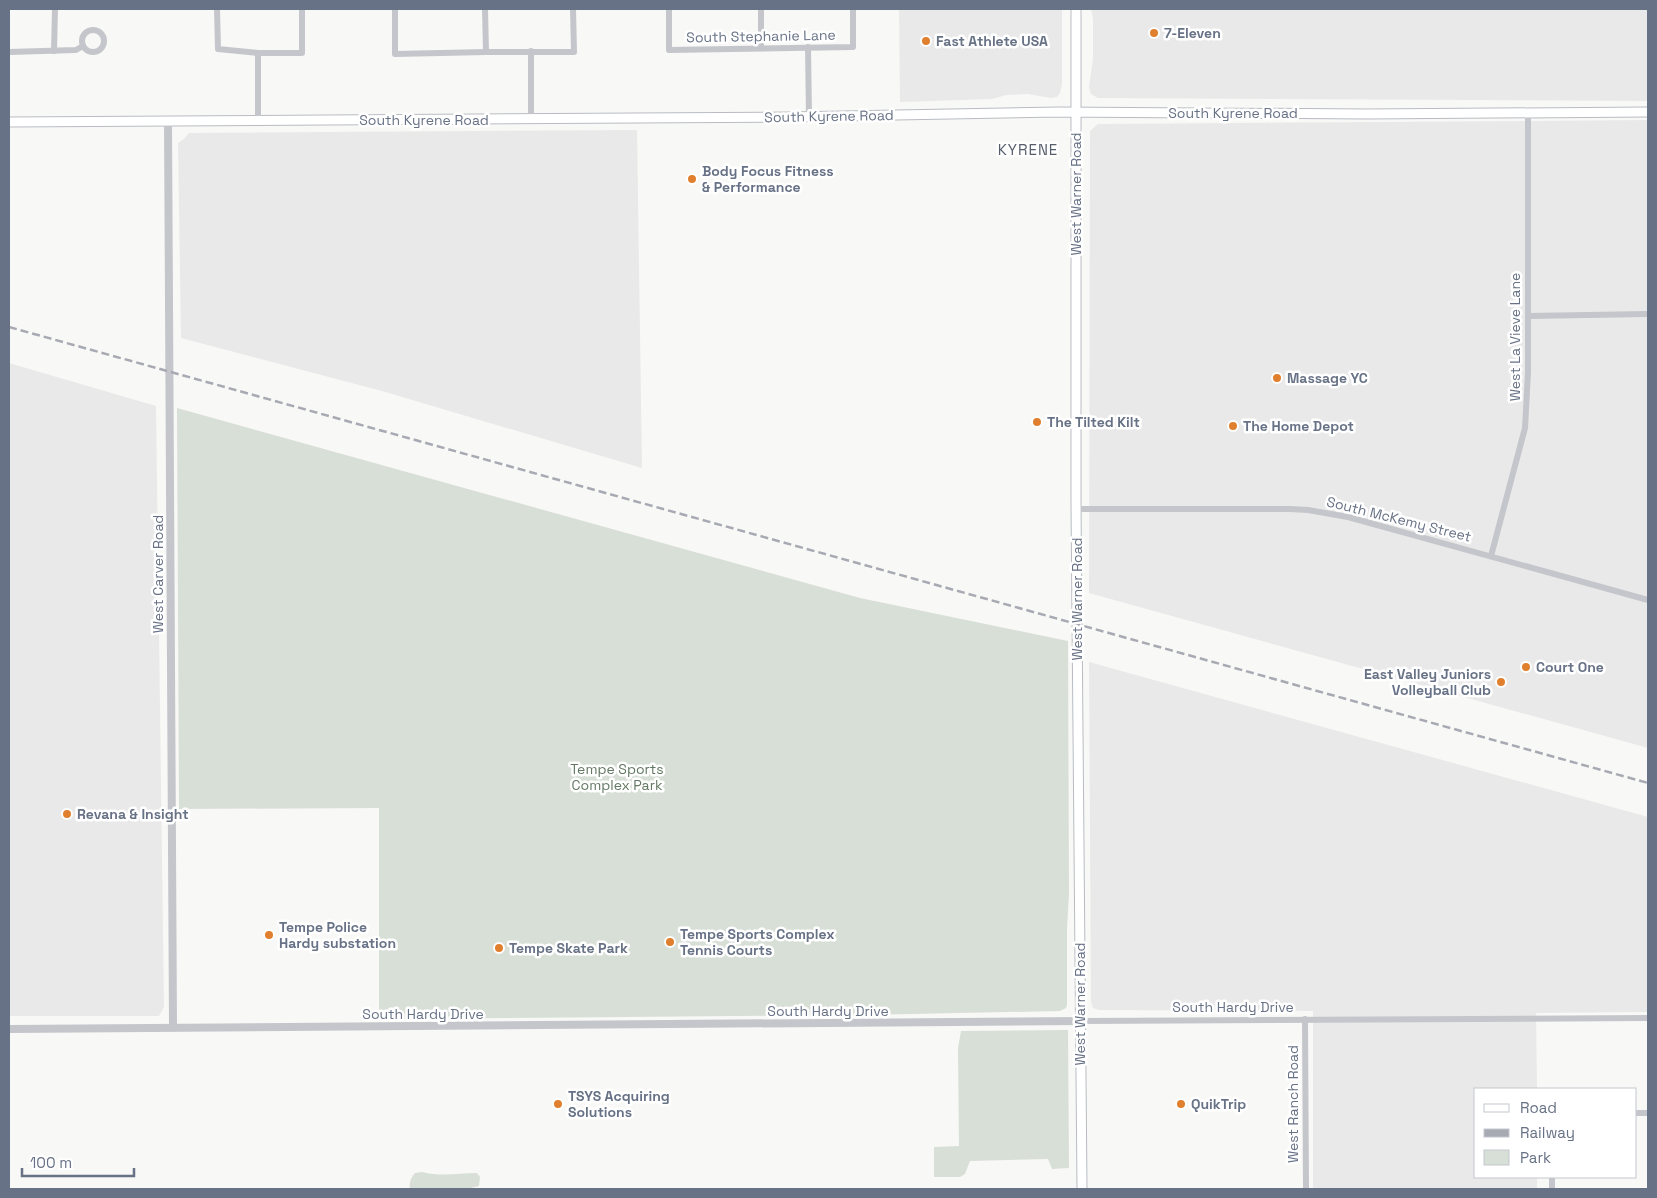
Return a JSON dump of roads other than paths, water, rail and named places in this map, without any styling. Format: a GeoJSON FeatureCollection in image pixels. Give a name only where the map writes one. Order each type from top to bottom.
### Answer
{"type":"FeatureCollection","features":[{"type":"Feature","properties":{"kind":"main road","name":"West Warner Road"},"geometry":{"type":"LineString","coordinates":[[1076,9],[1077,509],[1082,1189]]}},
{"type":"Feature","properties":{"kind":"main road","name":"South Kyrene Road"},"geometry":{"type":"LineString","coordinates":[[9,122],[531,119],[1076,112],[1648,112]]}},
{"type":"Feature","properties":{"kind":"street"},"geometry":{"type":"LineString","coordinates":[[54,51],[55,9]]}},
{"type":"Feature","properties":{"kind":"street"},"geometry":{"type":"LineString","coordinates":[[216,9],[218,49],[258,53],[302,53],[302,9]]}},
{"type":"Feature","properties":{"kind":"street"},"geometry":{"type":"LineString","coordinates":[[395,9],[395,54],[574,52],[574,9]]}},
{"type":"Feature","properties":{"kind":"street"},"geometry":{"type":"LineString","coordinates":[[485,9],[486,52]]}},
{"type":"Feature","properties":{"kind":"street","name":"South Stephanie Lane"},"geometry":{"type":"LineString","coordinates":[[669,9],[669,50],[853,47],[853,9]]}},
{"type":"Feature","properties":{"kind":"street"},"geometry":{"type":"LineString","coordinates":[[761,9],[761,48]]}},
{"type":"Feature","properties":{"kind":"street"},"geometry":{"type":"LineString","coordinates":[[9,52],[76,50],[83,46]]}},
{"type":"Feature","properties":{"kind":"street"},"geometry":{"type":"LineString","coordinates":[[808,47],[809,116]]}},
{"type":"Feature","properties":{"kind":"street"},"geometry":{"type":"LineString","coordinates":[[531,51],[531,119]]}},
{"type":"Feature","properties":{"kind":"street"},"geometry":{"type":"LineString","coordinates":[[258,53],[258,121]]}},
{"type":"Feature","properties":{"kind":"street","name":"West La Vieve Lane"},"geometry":{"type":"LineString","coordinates":[[1491,556],[1525,428],[1528,380],[1528,113]]}},
{"type":"Feature","properties":{"kind":"street","name":"West Carver Road"},"geometry":{"type":"LineString","coordinates":[[168,121],[173,1027]]}},
{"type":"Feature","properties":{"kind":"street"},"geometry":{"type":"LineString","coordinates":[[1528,316],[1648,314]]}},
{"type":"Feature","properties":{"kind":"street","name":"South McKemy Street"},"geometry":{"type":"LineString","coordinates":[[1077,509],[1195,508],[1308,510],[1348,517],[1648,600]]}},
{"type":"Feature","properties":{"kind":"street","name":"South Hardy Drive"},"geometry":{"type":"LineString","coordinates":[[9,1029],[1648,1018]]}},
{"type":"Feature","properties":{"kind":"street","name":"West Ranch Road"},"geometry":{"type":"LineString","coordinates":[[1305,1019],[1306,1189]]}},
{"type":"Feature","properties":{"kind":"railway"},"geometry":{"type":"LineString","coordinates":[[9,327],[1648,783]]}},
{"type":"Feature","properties":{"kind":"place","name":"7-Eleven"},"geometry":{"type":"Point","coordinates":[1154,33]}},
{"type":"Feature","properties":{"kind":"place","name":"Fast Athlete USA"},"geometry":{"type":"Point","coordinates":[926,41]}},
{"type":"Feature","properties":{"kind":"place","name":"Body Focus Fitness & Performance"},"geometry":{"type":"Point","coordinates":[692,179]}},
{"type":"Feature","properties":{"kind":"place","name":"Massage YC"},"geometry":{"type":"Point","coordinates":[1277,378]}},
{"type":"Feature","properties":{"kind":"place","name":"The Tilted Kilt"},"geometry":{"type":"Point","coordinates":[1037,422]}},
{"type":"Feature","properties":{"kind":"place","name":"The Home Depot"},"geometry":{"type":"Point","coordinates":[1233,426]}},
{"type":"Feature","properties":{"kind":"place","name":"Court One"},"geometry":{"type":"Point","coordinates":[1526,667]}},
{"type":"Feature","properties":{"kind":"place","name":"East Valley Juniors Volleyball Club"},"geometry":{"type":"Point","coordinates":[1501,682]}},
{"type":"Feature","properties":{"kind":"place","name":"Revana & Insight"},"geometry":{"type":"Point","coordinates":[67,814]}},
{"type":"Feature","properties":{"kind":"place","name":"Tempe Police Hardy substation"},"geometry":{"type":"Point","coordinates":[269,935]}},
{"type":"Feature","properties":{"kind":"place","name":"Tempe Sports Complex Tennis Courts"},"geometry":{"type":"Point","coordinates":[670,942]}},
{"type":"Feature","properties":{"kind":"place","name":"Tempe Skate Park"},"geometry":{"type":"Point","coordinates":[499,948]}},
{"type":"Feature","properties":{"kind":"place","name":"TSYS Acquiring Solutions"},"geometry":{"type":"Point","coordinates":[558,1104]}},
{"type":"Feature","properties":{"kind":"place","name":"QuikTrip"},"geometry":{"type":"Point","coordinates":[1181,1104]}},
{"type":"Feature","properties":{"kind":"district","name":"KYRENE"},"geometry":{"type":"Point","coordinates":[1028,149]}},
{"type":"Feature","properties":{"kind":"park label","name":"Tempe Sports Complex Park"},"geometry":{"type":"Point","coordinates":[617,778]}}]}
